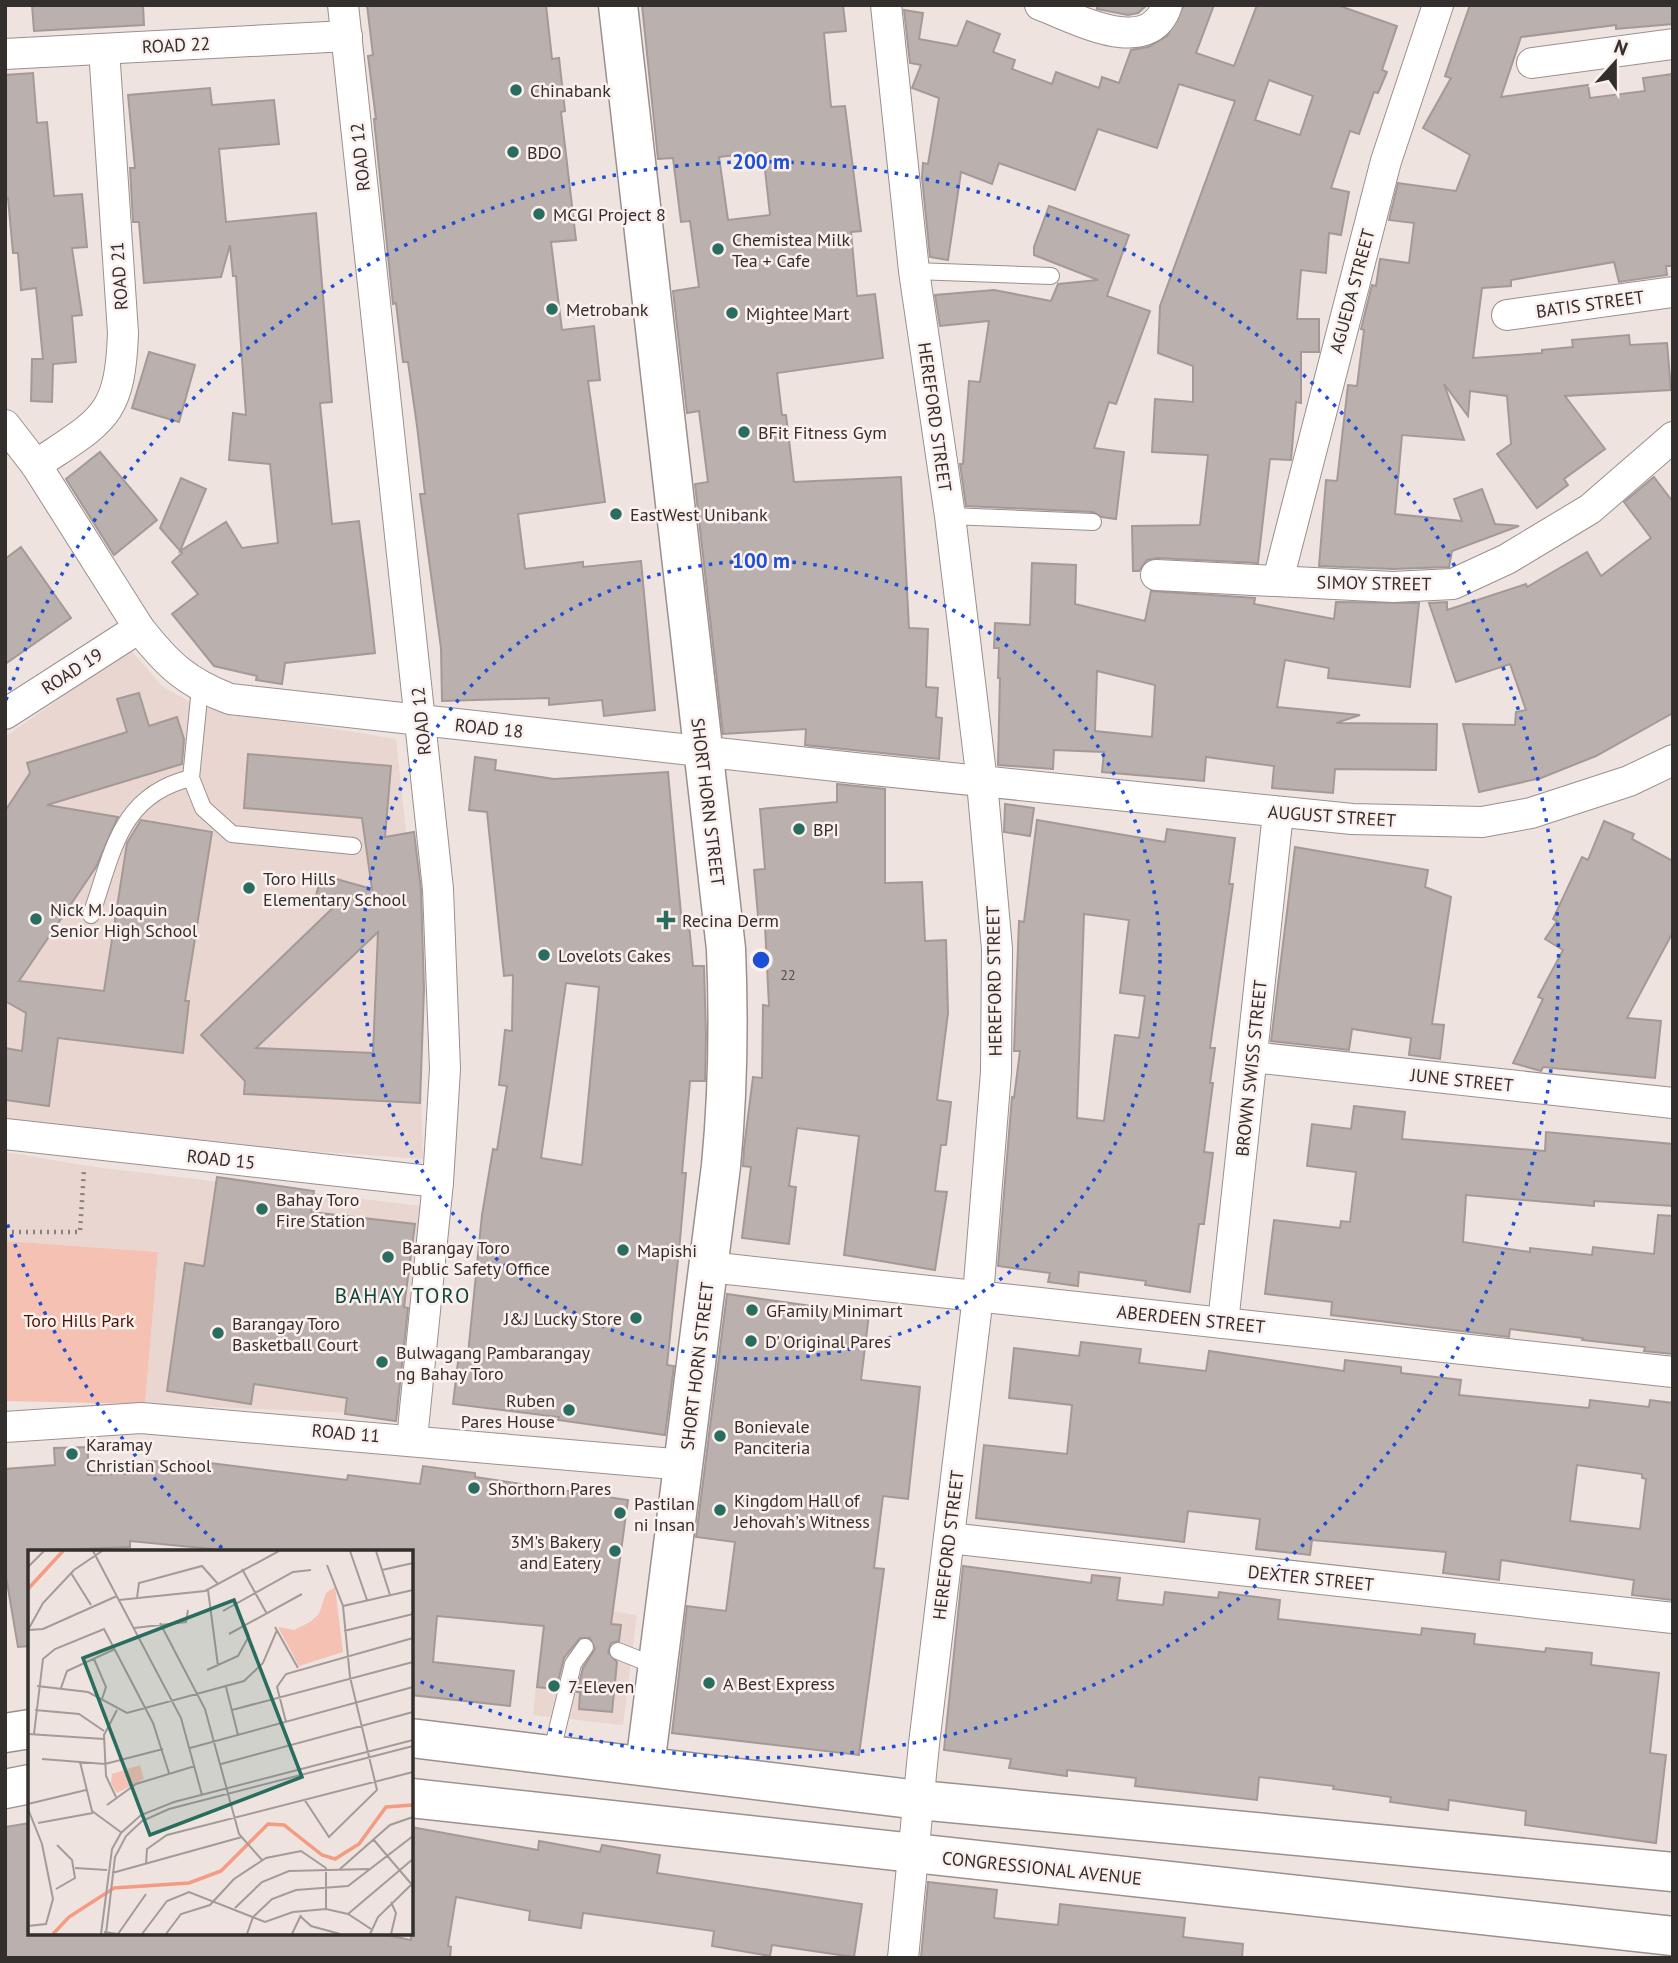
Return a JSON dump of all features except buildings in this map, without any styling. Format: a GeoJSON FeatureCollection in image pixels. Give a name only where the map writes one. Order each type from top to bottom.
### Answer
{"type":"FeatureCollection","features":[{"type":"Feature","properties":{"kind":"main road","name":"SHORT HORN STREET"},"geometry":{"type":"LineString","coordinates":[[618,5],[701,752],[726,949],[728,1009],[729,1081],[709,1267],[645,1766]]}},
{"type":"Feature","properties":{"kind":"main road"},"geometry":{"type":"LineString","coordinates":[[5,1733],[28,1729]]}},
{"type":"Feature","properties":{"kind":"main road"},"geometry":{"type":"LineString","coordinates":[[413,1738],[919,1800],[1673,1872]]}},
{"type":"Feature","properties":{"kind":"main road"},"geometry":{"type":"LineString","coordinates":[[5,1789],[28,1784]]}},
{"type":"Feature","properties":{"kind":"main road","name":"CONGRESSIONAL AVENUE"},"geometry":{"type":"LineString","coordinates":[[413,1798],[1673,1936]]}},
{"type":"Feature","properties":{"kind":"street","name":"ROAD 12"},"geometry":{"type":"LineString","coordinates":[[343,5],[422,721],[438,890],[445,1050],[438,1182],[412,1439]]}},
{"type":"Feature","properties":{"kind":"street","name":"HEREFORD STREET"},"geometry":{"type":"LineString","coordinates":[[886,5],[914,271],[950,516],[982,782],[997,949],[996,1072],[978,1296],[903,1958]]}},
{"type":"Feature","properties":{"kind":"street"},"geometry":{"type":"LineString","coordinates":[[1040,5],[1134,35],[1152,28],[1167,5]]}},
{"type":"Feature","properties":{"kind":"street","name":"AGUEDA STREET"},"geometry":{"type":"LineString","coordinates":[[1278,580],[1383,173],[1438,5]]}},
{"type":"Feature","properties":{"kind":"street","name":"ROAD 22"},"geometry":{"type":"LineString","coordinates":[[5,54],[347,36]]}},
{"type":"Feature","properties":{"kind":"street"},"geometry":{"type":"LineString","coordinates":[[1532,63],[1673,44]]}},
{"type":"Feature","properties":{"kind":"street","name":"ROAD 21"},"geometry":{"type":"LineString","coordinates":[[36,465],[98,423],[115,398],[122,366],[123,333],[104,49]]}},
{"type":"Feature","properties":{"kind":"street","name":"BATIS STREET"},"geometry":{"type":"LineString","coordinates":[[1507,315],[1673,292]]}},
{"type":"Feature","properties":{"kind":"street","name":"ROAD 18"},"geometry":{"type":"LineString","coordinates":[[5,425],[36,465],[139,628],[177,672],[200,688],[230,699],[982,782]]}},
{"type":"Feature","properties":{"kind":"street","name":"SIMOY STREET"},"geometry":{"type":"LineString","coordinates":[[1156,575],[1393,587],[1452,584],[1507,559],[1590,509],[1673,437]]}},
{"type":"Feature","properties":{"kind":"street","name":"ROAD 19"},"geometry":{"type":"LineString","coordinates":[[5,714],[139,628]]}},
{"type":"Feature","properties":{"kind":"street","name":"AUGUST STREET"},"geometry":{"type":"LineString","coordinates":[[982,782],[1352,819],[1482,822],[1531,813],[1578,800],[1629,781],[1673,760]]}},
{"type":"Feature","properties":{"kind":"street","name":"BROWN SWISS STREET"},"geometry":{"type":"LineString","coordinates":[[1223,1323],[1278,813]]}},
{"type":"Feature","properties":{"kind":"street","name":"JUNE STREET"},"geometry":{"type":"LineString","coordinates":[[1252,1057],[1673,1102]]}},
{"type":"Feature","properties":{"kind":"street","name":"ROAD 15"},"geometry":{"type":"LineString","coordinates":[[5,1134],[85,1145],[438,1182]]}},
{"type":"Feature","properties":{"kind":"street","name":"ABERDEEN STREET"},"geometry":{"type":"LineString","coordinates":[[709,1267],[1673,1372]]}},
{"type":"Feature","properties":{"kind":"street","name":"ROAD 11"},"geometry":{"type":"LineString","coordinates":[[5,1427],[141,1418],[412,1439],[685,1465]]}},
{"type":"Feature","properties":{"kind":"street","name":"DEXTER STREET"},"geometry":{"type":"LineString","coordinates":[[950,1538],[1673,1618]]}},
{"type":"Feature","properties":{"kind":"lane"},"geometry":{"type":"LineString","coordinates":[[914,271],[1051,276]]}},
{"type":"Feature","properties":{"kind":"lane"},"geometry":{"type":"LineString","coordinates":[[950,516],[1093,522]]}},
{"type":"Feature","properties":{"kind":"lane"},"geometry":{"type":"LineString","coordinates":[[200,688],[191,778],[203,808],[232,834],[353,846]]}},
{"type":"Feature","properties":{"kind":"lane"},"geometry":{"type":"LineString","coordinates":[[91,915],[128,814],[162,786],[191,778]]}},
{"type":"Feature","properties":{"kind":"lane"},"geometry":{"type":"LineString","coordinates":[[551,1755],[573,1664],[585,1647]]}},
{"type":"Feature","properties":{"kind":"lane"},"geometry":{"type":"LineString","coordinates":[[618,1651],[658,1667]]}},
{"type":"Feature","properties":{"kind":"path"},"geometry":{"type":"LineString","coordinates":[[5,1232],[80,1232],[85,1145]]}},
{"type":"Feature","properties":{"kind":"shaded area","name":"Toro Hills Elementary School"},"geometry":{"type":"Polygon","coordinates":[[[130,649],[163,687],[200,707],[396,739],[418,943],[423,1159],[85,1135],[5,1121],[5,737],[130,649]]]}},
{"type":"Feature","properties":{"kind":"shaded area"},"geometry":{"type":"Polygon","coordinates":[[[5,1152],[95,1167],[422,1206],[402,1415],[145,1404],[158,1252],[5,1241],[5,1152]]]}},
{"type":"Feature","properties":{"kind":"shaded area"},"geometry":{"type":"Polygon","coordinates":[[[545,1601],[637,1615],[623,1725],[533,1715],[545,1601]]]}},
{"type":"Feature","properties":{"kind":"green space","name":"Toro Hills Park"},"geometry":{"type":"Polygon","coordinates":[[[5,1241],[158,1252],[145,1404],[5,1401],[5,1241]]]}},
{"type":"Feature","properties":{"kind":"place","name":"Chinabank"},"geometry":{"type":"Point","coordinates":[516,90]}},
{"type":"Feature","properties":{"kind":"place","name":"BDO"},"geometry":{"type":"Point","coordinates":[513,152]}},
{"type":"Feature","properties":{"kind":"place","name":"MCGI Project 8"},"geometry":{"type":"Point","coordinates":[539,214]}},
{"type":"Feature","properties":{"kind":"place","name":"Chemistea Milk Tea + Cafe"},"geometry":{"type":"Point","coordinates":[718,249]}},
{"type":"Feature","properties":{"kind":"place","name":"Metrobank"},"geometry":{"type":"Point","coordinates":[552,309]}},
{"type":"Feature","properties":{"kind":"place","name":"Mightee Mart"},"geometry":{"type":"Point","coordinates":[732,313]}},
{"type":"Feature","properties":{"kind":"place","name":"BFit Fitness Gym"},"geometry":{"type":"Point","coordinates":[744,432]}},
{"type":"Feature","properties":{"kind":"place","name":"EastWest Unibank"},"geometry":{"type":"Point","coordinates":[616,514]}},
{"type":"Feature","properties":{"kind":"place","name":"BPI"},"geometry":{"type":"Point","coordinates":[799,829]}},
{"type":"Feature","properties":{"kind":"place","name":"Toro Hills Elementary School"},"geometry":{"type":"Point","coordinates":[249,888]}},
{"type":"Feature","properties":{"kind":"place","name":"Nick M. Joaquin Senior High School"},"geometry":{"type":"Point","coordinates":[36,919]}},
{"type":"Feature","properties":{"kind":"place","name":"Recina Derm"},"geometry":{"type":"Point","coordinates":[666,920]}},
{"type":"Feature","properties":{"kind":"place","name":"Lovelots Cakes"},"geometry":{"type":"Point","coordinates":[544,955]}},
{"type":"Feature","properties":{"kind":"place","name":"Bahay Toro Fire Station"},"geometry":{"type":"Point","coordinates":[262,1209]}},
{"type":"Feature","properties":{"kind":"place","name":"Mapishi"},"geometry":{"type":"Point","coordinates":[623,1250]}},
{"type":"Feature","properties":{"kind":"place","name":"Barangay Toro Public Safety Office"},"geometry":{"type":"Point","coordinates":[388,1257]}},
{"type":"Feature","properties":{"kind":"place","name":"GFamily Minimart"},"geometry":{"type":"Point","coordinates":[752,1310]}},
{"type":"Feature","properties":{"kind":"place","name":"J&J Lucky Store"},"geometry":{"type":"Point","coordinates":[636,1318]}},
{"type":"Feature","properties":{"kind":"place","name":"Barangay Toro Basketball Court"},"geometry":{"type":"Point","coordinates":[218,1333]}},
{"type":"Feature","properties":{"kind":"place","name":"D' Original Pares"},"geometry":{"type":"Point","coordinates":[751,1341]}},
{"type":"Feature","properties":{"kind":"place","name":"Bulwagang Pambarangay ng Bahay Toro"},"geometry":{"type":"Point","coordinates":[382,1362]}},
{"type":"Feature","properties":{"kind":"place","name":"Ruben Pares House"},"geometry":{"type":"Point","coordinates":[569,1410]}},
{"type":"Feature","properties":{"kind":"place","name":"Bonievale Panciteria"},"geometry":{"type":"Point","coordinates":[720,1436]}},
{"type":"Feature","properties":{"kind":"place","name":"Karamay Christian School"},"geometry":{"type":"Point","coordinates":[72,1454]}},
{"type":"Feature","properties":{"kind":"place","name":"Shorthorn Pares"},"geometry":{"type":"Point","coordinates":[474,1488]}},
{"type":"Feature","properties":{"kind":"place","name":"Kingdom Hall of Jehovah's Witness"},"geometry":{"type":"Point","coordinates":[720,1510]}},
{"type":"Feature","properties":{"kind":"place","name":"Pastilan ni Insan"},"geometry":{"type":"Point","coordinates":[620,1513]}},
{"type":"Feature","properties":{"kind":"place","name":"3M's Bakery and Eatery"},"geometry":{"type":"Point","coordinates":[615,1551]}},
{"type":"Feature","properties":{"kind":"place","name":"A Best Express"},"geometry":{"type":"Point","coordinates":[709,1683]}},
{"type":"Feature","properties":{"kind":"place","name":"7-Eleven"},"geometry":{"type":"Point","coordinates":[554,1686]}},
{"type":"Feature","properties":{"kind":"district","name":"BAHAY TORO"},"geometry":{"type":"Point","coordinates":[403,1295]}}]}
